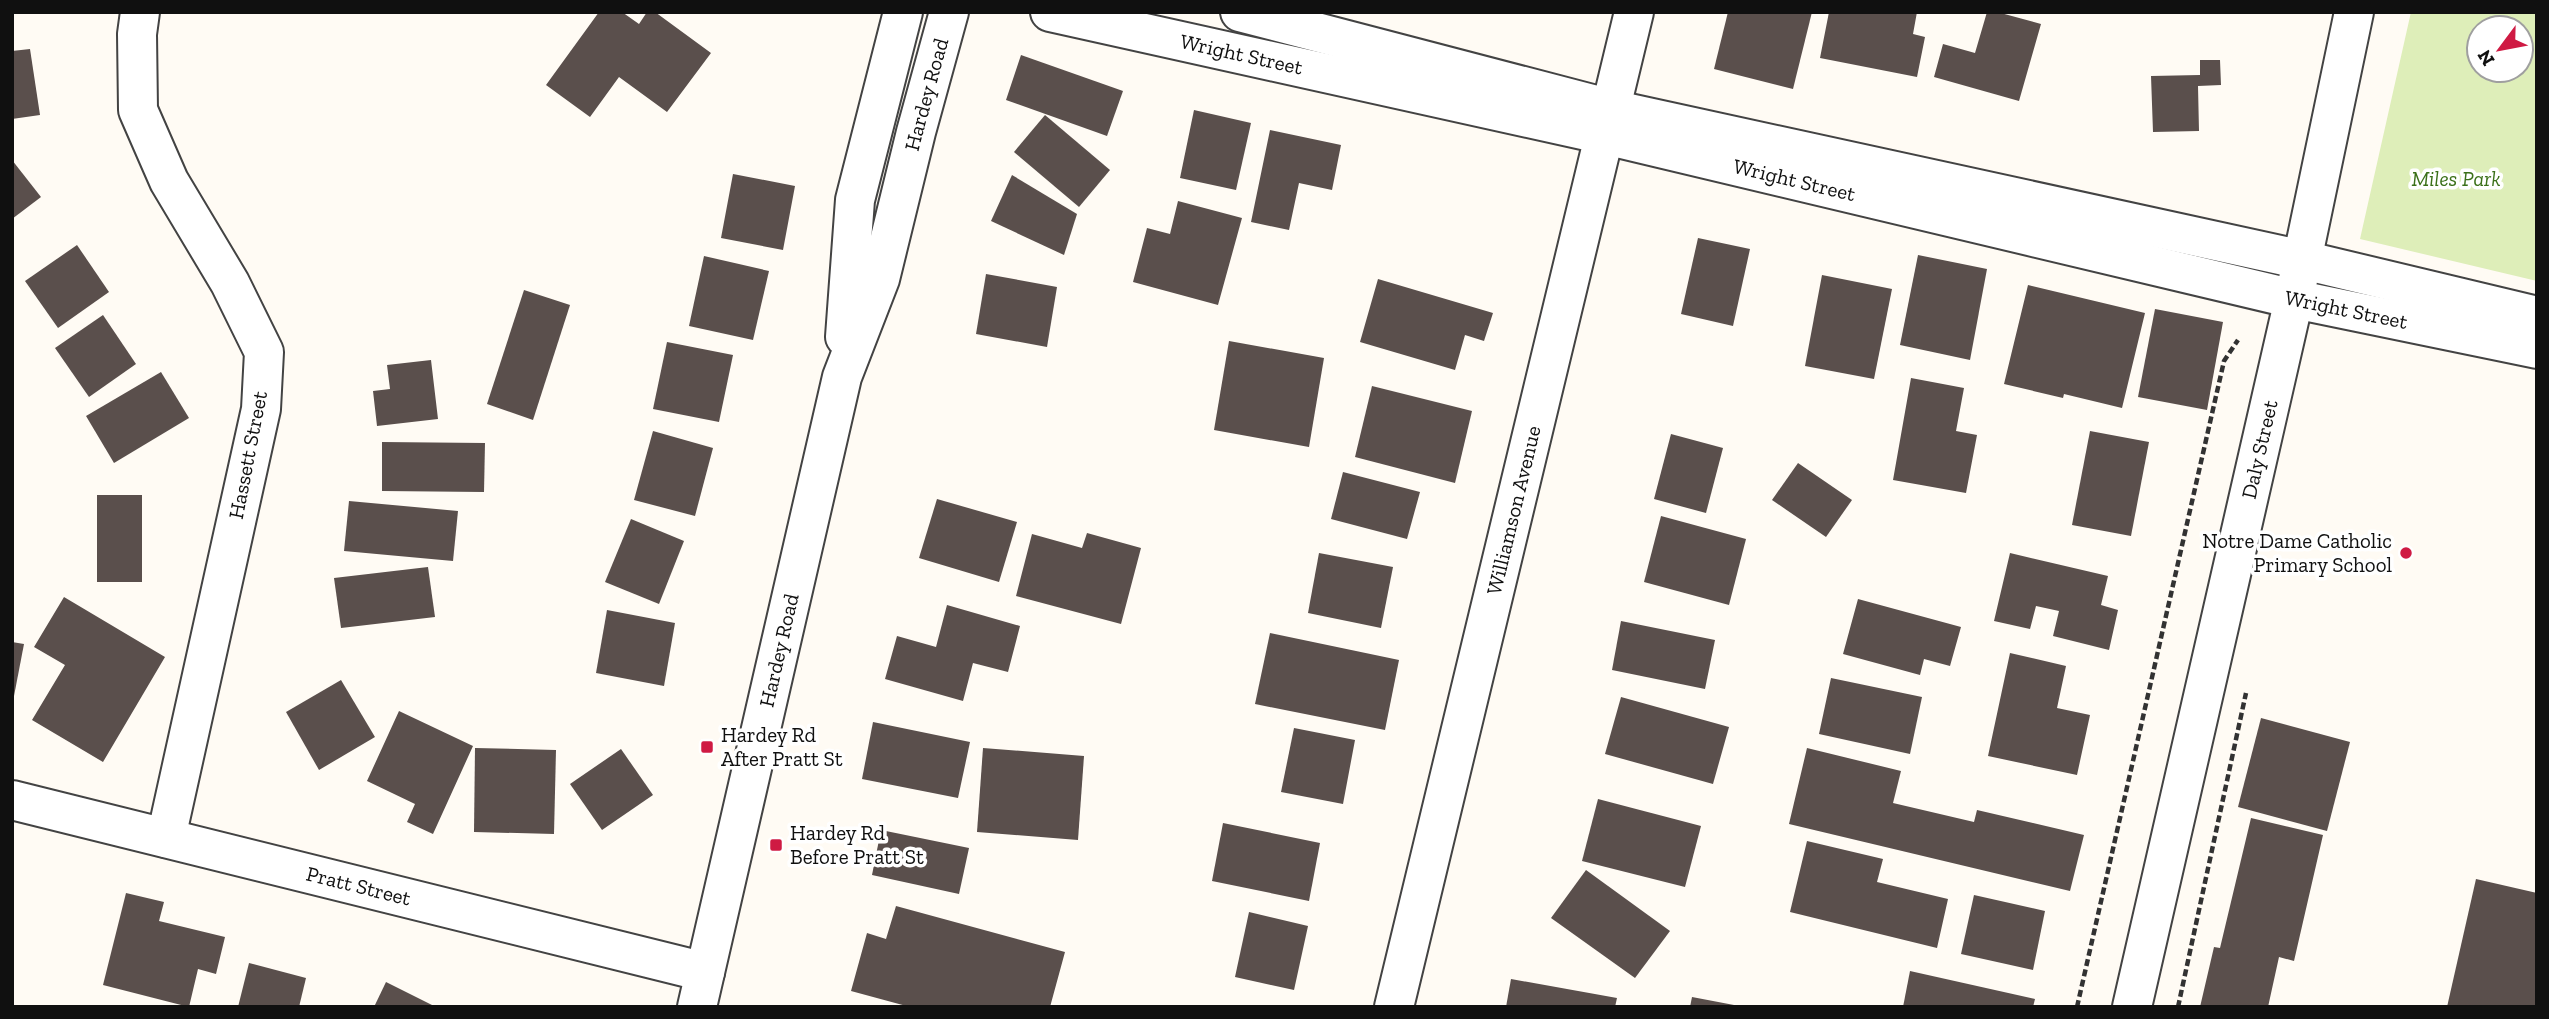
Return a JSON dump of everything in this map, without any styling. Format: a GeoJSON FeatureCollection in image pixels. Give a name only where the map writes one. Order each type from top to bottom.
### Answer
{"type":"FeatureCollection","features":[{"type":"Feature","properties":{"kind":"street","name":"Hassett Street"},"geometry":{"type":"LineString","coordinates":[[140,12],[137,34],[138,110],[169,181],[230,283],[264,352],[261,409],[166,838]]}},
{"type":"Feature","properties":{"kind":"street","name":"Hardey Road"},"geometry":{"type":"LineString","coordinates":[[842,377],[855,200],[903,12]]}},
{"type":"Feature","properties":{"kind":"street","name":"Hardey Road"},"geometry":{"type":"LineString","coordinates":[[701,989],[842,377],[880,279],[915,132],[949,12]]}},
{"type":"Feature","properties":{"kind":"street","name":"Wright Street"},"geometry":{"type":"LineString","coordinates":[[1050,12],[2303,260],[2537,316]]}},
{"type":"Feature","properties":{"kind":"street","name":"Wright Street"},"geometry":{"type":"LineString","coordinates":[[1240,12],[1608,122],[2294,299],[2537,349]]}},
{"type":"Feature","properties":{"kind":"street","name":"Williamson Avenue"},"geometry":{"type":"LineString","coordinates":[[1394,1007],[1634,12]]}},
{"type":"Feature","properties":{"kind":"street","name":"Daly Street"},"geometry":{"type":"LineString","coordinates":[[2132,1007],[2303,260],[2354,12]]}},
{"type":"Feature","properties":{"kind":"street","name":"Pratt Street"},"geometry":{"type":"LineString","coordinates":[[12,800],[166,838],[701,989]]}},
{"type":"Feature","properties":{"kind":"path"},"geometry":{"type":"LineString","coordinates":[[2077,1007],[2224,361],[2238,340]]}},
{"type":"Feature","properties":{"kind":"green space","name":"Miles Park"},"geometry":{"type":"Polygon","coordinates":[[[2411,12],[2537,12],[2537,281],[2360,239],[2411,12]]]}},
{"type":"Feature","properties":{"kind":"building"},"geometry":{"type":"Polygon","coordinates":[[[599,12],[622,12],[639,24],[647,12],[655,12],[711,53],[667,112],[619,77],[590,117],[546,85],[599,12]]]}},
{"type":"Feature","properties":{"kind":"building"},"geometry":{"type":"Polygon","coordinates":[[[1728,12],[1812,12],[1793,89],[1714,69],[1728,12]]]}},
{"type":"Feature","properties":{"kind":"building"},"geometry":{"type":"Polygon","coordinates":[[[1829,12],[1917,12],[1913,34],[1925,37],[1917,77],[1820,58],[1829,12]]]}},
{"type":"Feature","properties":{"kind":"building"},"geometry":{"type":"Polygon","coordinates":[[[1987,12],[1997,12],[2041,24],[2019,101],[1934,77],[1943,44],[1975,53],[1987,12]]]}},
{"type":"Feature","properties":{"kind":"building"},"geometry":{"type":"Polygon","coordinates":[[[30,49],[40,115],[12,119],[12,51],[30,49]]]}},
{"type":"Feature","properties":{"kind":"building"},"geometry":{"type":"Polygon","coordinates":[[[1021,55],[1123,91],[1107,136],[1006,100],[1021,55]]]}},
{"type":"Feature","properties":{"kind":"building"},"geometry":{"type":"Polygon","coordinates":[[[2200,60],[2220,60],[2221,85],[2198,86],[2199,131],[2153,132],[2151,76],[2200,75],[2200,60]]]}},
{"type":"Feature","properties":{"kind":"building"},"geometry":{"type":"Polygon","coordinates":[[[1194,110],[1251,123],[1236,190],[1180,178],[1194,110]]]}},
{"type":"Feature","properties":{"kind":"building"},"geometry":{"type":"Polygon","coordinates":[[[1045,115],[1110,170],[1079,207],[1014,152],[1045,115]]]}},
{"type":"Feature","properties":{"kind":"building"},"geometry":{"type":"Polygon","coordinates":[[[1270,130],[1341,145],[1332,190],[1299,183],[1289,230],[1251,222],[1270,130]]]}},
{"type":"Feature","properties":{"kind":"building"},"geometry":{"type":"Polygon","coordinates":[[[12,160],[41,197],[12,219],[12,160]]]}},
{"type":"Feature","properties":{"kind":"building"},"geometry":{"type":"Polygon","coordinates":[[[733,174],[795,186],[783,250],[721,238],[733,174]]]}},
{"type":"Feature","properties":{"kind":"building"},"geometry":{"type":"Polygon","coordinates":[[[1012,175],[1077,214],[1064,255],[991,221],[1012,175]]]}},
{"type":"Feature","properties":{"kind":"building"},"geometry":{"type":"Polygon","coordinates":[[[1178,201],[1242,218],[1218,305],[1133,282],[1147,228],[1170,234],[1178,201]]]}},
{"type":"Feature","properties":{"kind":"building"},"geometry":{"type":"Polygon","coordinates":[[[1698,238],[1750,249],[1733,326],[1681,314],[1698,238]]]}},
{"type":"Feature","properties":{"kind":"building"},"geometry":{"type":"Polygon","coordinates":[[[77,245],[109,292],[58,328],[25,281],[77,245]]]}},
{"type":"Feature","properties":{"kind":"building"},"geometry":{"type":"Polygon","coordinates":[[[1918,255],[1987,269],[1970,360],[1900,345],[1918,255]]]}},
{"type":"Feature","properties":{"kind":"building"},"geometry":{"type":"Polygon","coordinates":[[[704,256],[769,271],[753,340],[689,326],[704,256]]]}},
{"type":"Feature","properties":{"kind":"building"},"geometry":{"type":"Polygon","coordinates":[[[986,274],[1057,287],[1047,347],[976,334],[986,274]]]}},
{"type":"Feature","properties":{"kind":"building"},"geometry":{"type":"Polygon","coordinates":[[[1822,275],[1892,289],[1874,379],[1805,366],[1822,275]]]}},
{"type":"Feature","properties":{"kind":"building"},"geometry":{"type":"Polygon","coordinates":[[[1378,279],[1493,313],[1484,341],[1465,335],[1455,370],[1360,342],[1378,279]]]}},
{"type":"Feature","properties":{"kind":"building"},"geometry":{"type":"Polygon","coordinates":[[[2028,285],[2145,313],[2122,408],[2064,394],[2063,398],[2004,384],[2028,285]]]}},
{"type":"Feature","properties":{"kind":"building"},"geometry":{"type":"Polygon","coordinates":[[[524,290],[570,305],[533,420],[487,404],[524,290]]]}},
{"type":"Feature","properties":{"kind":"building"},"geometry":{"type":"Polygon","coordinates":[[[2155,309],[2223,322],[2207,410],[2138,397],[2155,309]]]}},
{"type":"Feature","properties":{"kind":"building"},"geometry":{"type":"Polygon","coordinates":[[[103,315],[136,364],[89,397],[55,348],[103,315]]]}},
{"type":"Feature","properties":{"kind":"building"},"geometry":{"type":"Polygon","coordinates":[[[1229,341],[1324,358],[1309,447],[1214,430],[1229,341]]]}},
{"type":"Feature","properties":{"kind":"building"},"geometry":{"type":"Polygon","coordinates":[[[667,342],[733,355],[719,422],[653,409],[667,342]]]}},
{"type":"Feature","properties":{"kind":"building"},"geometry":{"type":"Polygon","coordinates":[[[431,360],[438,419],[377,426],[373,391],[390,389],[387,365],[431,360]]]}},
{"type":"Feature","properties":{"kind":"building"},"geometry":{"type":"Polygon","coordinates":[[[161,372],[189,418],[114,463],[86,416],[161,372]]]}},
{"type":"Feature","properties":{"kind":"building"},"geometry":{"type":"Polygon","coordinates":[[[1911,378],[1964,388],[1956,431],[1977,435],[1966,493],[1893,480],[1911,378]]]}},
{"type":"Feature","properties":{"kind":"building"},"geometry":{"type":"Polygon","coordinates":[[[1372,386],[1472,411],[1455,483],[1355,457],[1372,386]]]}},
{"type":"Feature","properties":{"kind":"building"},"geometry":{"type":"Polygon","coordinates":[[[653,431],[713,448],[695,516],[634,500],[653,431]]]}},
{"type":"Feature","properties":{"kind":"building"},"geometry":{"type":"Polygon","coordinates":[[[2090,431],[2149,442],[2131,536],[2072,525],[2090,431]]]}},
{"type":"Feature","properties":{"kind":"building"},"geometry":{"type":"Polygon","coordinates":[[[1671,434],[1723,448],[1706,513],[1654,499],[1671,434]]]}},
{"type":"Feature","properties":{"kind":"building"},"geometry":{"type":"Polygon","coordinates":[[[382,442],[485,443],[484,492],[382,491],[382,442]]]}},
{"type":"Feature","properties":{"kind":"building"},"geometry":{"type":"Polygon","coordinates":[[[1798,463],[1852,500],[1826,537],[1772,500],[1798,463]]]}},
{"type":"Feature","properties":{"kind":"building"},"geometry":{"type":"Polygon","coordinates":[[[1343,472],[1420,492],[1407,539],[1331,519],[1343,472]]]}},
{"type":"Feature","properties":{"kind":"building"},"geometry":{"type":"Polygon","coordinates":[[[97,495],[142,495],[142,582],[97,582],[97,495]]]}},
{"type":"Feature","properties":{"kind":"building"},"geometry":{"type":"Polygon","coordinates":[[[937,499],[1017,522],[999,582],[919,558],[937,499]]]}},
{"type":"Feature","properties":{"kind":"building"},"geometry":{"type":"Polygon","coordinates":[[[349,501],[458,511],[453,561],[344,551],[349,501]]]}},
{"type":"Feature","properties":{"kind":"building"},"geometry":{"type":"Polygon","coordinates":[[[1661,516],[1746,539],[1729,605],[1644,582],[1661,516]]]}},
{"type":"Feature","properties":{"kind":"building"},"geometry":{"type":"Polygon","coordinates":[[[631,519],[684,541],[659,604],[605,582],[631,519]]]}},
{"type":"Feature","properties":{"kind":"building"},"geometry":{"type":"Polygon","coordinates":[[[1087,533],[1141,548],[1121,624],[1016,596],[1032,534],[1082,548],[1087,533]]]}},
{"type":"Feature","properties":{"kind":"building"},"geometry":{"type":"Polygon","coordinates":[[[1319,553],[1393,567],[1381,628],[1308,613],[1319,553]]]}},
{"type":"Feature","properties":{"kind":"building"},"geometry":{"type":"Polygon","coordinates":[[[2010,553],[2108,576],[2101,605],[2118,610],[2109,650],[2053,636],[2059,611],[2036,606],[2030,629],[1994,621],[2010,553]]]}},
{"type":"Feature","properties":{"kind":"building"},"geometry":{"type":"Polygon","coordinates":[[[428,567],[435,617],[341,628],[334,578],[428,567]]]}},
{"type":"Feature","properties":{"kind":"building"},"geometry":{"type":"Polygon","coordinates":[[[64,597],[165,657],[103,762],[32,720],[65,665],[34,647],[64,597]]]}},
{"type":"Feature","properties":{"kind":"building"},"geometry":{"type":"Polygon","coordinates":[[[1858,599],[1961,627],[1950,666],[1924,659],[1920,675],[1843,654],[1858,599]]]}},
{"type":"Feature","properties":{"kind":"building"},"geometry":{"type":"Polygon","coordinates":[[[947,605],[1020,626],[1008,672],[973,663],[963,701],[885,679],[897,636],[936,647],[947,605]]]}},
{"type":"Feature","properties":{"kind":"building"},"geometry":{"type":"Polygon","coordinates":[[[607,610],[675,623],[664,686],[596,673],[607,610]]]}},
{"type":"Feature","properties":{"kind":"building"},"geometry":{"type":"Polygon","coordinates":[[[1621,621],[1715,640],[1705,689],[1612,670],[1621,621]]]}},
{"type":"Feature","properties":{"kind":"building"},"geometry":{"type":"Polygon","coordinates":[[[1270,633],[1399,660],[1385,730],[1255,704],[1270,633]]]}},
{"type":"Feature","properties":{"kind":"building"},"geometry":{"type":"Polygon","coordinates":[[[12,642],[24,644],[14,696],[12,696],[12,642]]]}},
{"type":"Feature","properties":{"kind":"building"},"geometry":{"type":"Polygon","coordinates":[[[2010,653],[2066,666],[2057,708],[2090,715],[2077,775],[1988,756],[2010,653]]]}},
{"type":"Feature","properties":{"kind":"building"},"geometry":{"type":"Polygon","coordinates":[[[1831,678],[1922,697],[1910,754],[1819,734],[1831,678]]]}},
{"type":"Feature","properties":{"kind":"building"},"geometry":{"type":"Polygon","coordinates":[[[341,680],[375,737],[319,770],[286,712],[341,680]]]}},
{"type":"Feature","properties":{"kind":"building"},"geometry":{"type":"Polygon","coordinates":[[[1621,697],[1729,727],[1713,784],[1605,754],[1621,697]]]}},
{"type":"Feature","properties":{"kind":"building"},"geometry":{"type":"Polygon","coordinates":[[[399,711],[473,746],[433,834],[407,822],[415,804],[367,781],[399,711]]]}},
{"type":"Feature","properties":{"kind":"building"},"geometry":{"type":"Polygon","coordinates":[[[2261,718],[2350,742],[2327,831],[2238,807],[2261,718]]]}},
{"type":"Feature","properties":{"kind":"building"},"geometry":{"type":"Polygon","coordinates":[[[873,722],[970,742],[958,798],[862,779],[873,722]]]}},
{"type":"Feature","properties":{"kind":"building"},"geometry":{"type":"Polygon","coordinates":[[[1294,728],[1355,740],[1343,804],[1281,792],[1294,728]]]}},
{"type":"Feature","properties":{"kind":"building"},"geometry":{"type":"Polygon","coordinates":[[[475,748],[556,750],[554,834],[474,832],[475,748]]]}},
{"type":"Feature","properties":{"kind":"building"},"geometry":{"type":"Polygon","coordinates":[[[983,748],[1084,756],[1078,840],[977,832],[983,748]]]}},
{"type":"Feature","properties":{"kind":"building"},"geometry":{"type":"Polygon","coordinates":[[[1807,748],[1901,771],[1893,803],[1974,822],[1977,810],[2084,835],[2070,891],[1789,824],[1807,748]]]}},
{"type":"Feature","properties":{"kind":"building"},"geometry":{"type":"Polygon","coordinates":[[[621,749],[653,795],[602,830],[570,784],[621,749]]]}},
{"type":"Feature","properties":{"kind":"building"},"geometry":{"type":"Polygon","coordinates":[[[1598,799],[1701,826],[1685,887],[1582,861],[1598,799]]]}},
{"type":"Feature","properties":{"kind":"building"},"geometry":{"type":"Polygon","coordinates":[[[2251,818],[2323,835],[2294,961],[2279,957],[2268,1007],[2200,1007],[2214,947],[2220,948],[2251,818]]]}},
{"type":"Feature","properties":{"kind":"building"},"geometry":{"type":"Polygon","coordinates":[[[1223,823],[1320,843],[1309,901],[1212,881],[1223,823]]]}},
{"type":"Feature","properties":{"kind":"building"},"geometry":{"type":"Polygon","coordinates":[[[881,830],[969,848],[959,894],[872,875],[881,830]]]}},
{"type":"Feature","properties":{"kind":"building"},"geometry":{"type":"Polygon","coordinates":[[[1807,841],[1883,859],[1877,882],[1948,899],[1937,948],[1790,912],[1807,841]]]}},
{"type":"Feature","properties":{"kind":"building"},"geometry":{"type":"Polygon","coordinates":[[[1586,870],[1670,931],[1635,978],[1551,918],[1586,870]]]}},
{"type":"Feature","properties":{"kind":"building"},"geometry":{"type":"Polygon","coordinates":[[[2476,879],[2537,893],[2536,1007],[2447,1007],[2476,879]]]}},
{"type":"Feature","properties":{"kind":"building"},"geometry":{"type":"Polygon","coordinates":[[[126,893],[164,902],[159,921],[225,937],[216,974],[198,969],[189,1007],[103,985],[126,893]]]}},
{"type":"Feature","properties":{"kind":"building"},"geometry":{"type":"Polygon","coordinates":[[[1974,895],[2045,911],[2033,970],[1961,954],[1974,895]]]}},
{"type":"Feature","properties":{"kind":"building"},"geometry":{"type":"Polygon","coordinates":[[[896,906],[1065,952],[1050,1007],[910,1007],[851,991],[867,933],[886,939],[896,906]]]}},
{"type":"Feature","properties":{"kind":"building"},"geometry":{"type":"Polygon","coordinates":[[[1249,912],[1308,926],[1294,990],[1235,977],[1249,912]]]}},
{"type":"Feature","properties":{"kind":"building"},"geometry":{"type":"Polygon","coordinates":[[[249,963],[306,978],[299,1007],[238,1007],[249,963]]]}},
{"type":"Feature","properties":{"kind":"building"},"geometry":{"type":"Polygon","coordinates":[[[1910,971],[2035,999],[2033,1007],[1903,1007],[1910,971]]]}},
{"type":"Feature","properties":{"kind":"building"},"geometry":{"type":"Polygon","coordinates":[[[1511,979],[1617,998],[1615,1007],[1506,1007],[1511,979]]]}},
{"type":"Feature","properties":{"kind":"building"},"geometry":{"type":"Polygon","coordinates":[[[386,982],[436,1007],[374,1007],[386,982]]]}},
{"type":"Feature","properties":{"kind":"building"},"geometry":{"type":"Polygon","coordinates":[[[1692,997],[1734,1005],[1734,1007],[1690,1007],[1692,997]]]}},
{"type":"Feature","properties":{"kind":"place","name":"Notre Dame Catholic Primary School"},"geometry":{"type":"Point","coordinates":[2406,553]}},
{"type":"Feature","properties":{"kind":"place","name":"Hardey Rd After Pratt St"},"geometry":{"type":"Point","coordinates":[707,747]}},
{"type":"Feature","properties":{"kind":"place","name":"Hardey Rd Before Pratt St"},"geometry":{"type":"Point","coordinates":[776,845]}}]}
